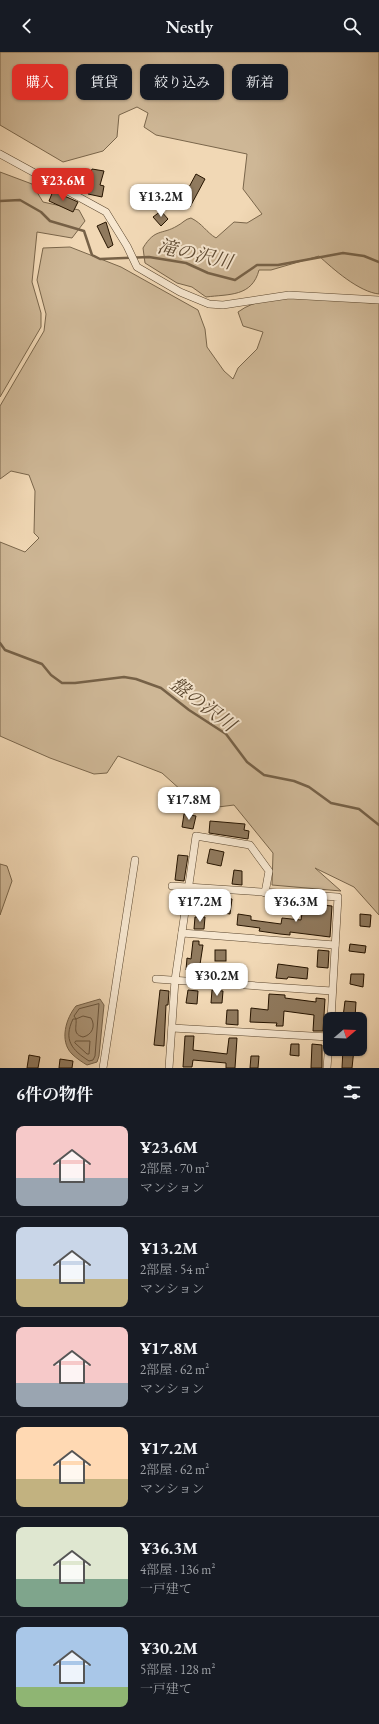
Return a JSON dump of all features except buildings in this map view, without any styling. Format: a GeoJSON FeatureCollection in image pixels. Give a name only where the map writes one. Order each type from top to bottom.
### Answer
{"type":"FeatureCollection","features":[{"type":"Feature","properties":{"kind":"street"},"geometry":{"type":"LineString","coordinates":[[0,154],[106,212],[127,246],[137,267],[180,292],[209,304],[223,305],[288,295],[379,300]]}},
{"type":"Feature","properties":{"kind":"street"},"geometry":{"type":"LineString","coordinates":[[169,1068],[175,980],[196,836],[250,845],[269,870],[265,893]]}},
{"type":"Feature","properties":{"kind":"street"},"geometry":{"type":"LineString","coordinates":[[103,1068],[135,860]]}},
{"type":"Feature","properties":{"kind":"street"},"geometry":{"type":"LineString","coordinates":[[172,886],[338,897],[331,1012]]}},
{"type":"Feature","properties":{"kind":"street"},"geometry":{"type":"LineString","coordinates":[[182,933],[335,945]]}},
{"type":"Feature","properties":{"kind":"street"},"geometry":{"type":"LineString","coordinates":[[156,979],[332,991]]}},
{"type":"Feature","properties":{"kind":"street"},"geometry":{"type":"LineString","coordinates":[[172,1028],[323,1037]]}},
{"type":"Feature","properties":{"kind":"street"},"geometry":{"type":"LineString","coordinates":[[327,1068],[328,1056]]}},
{"type":"Feature","properties":{"kind":"shaded area"},"geometry":{"type":"Polygon","coordinates":[[[0,52],[379,52],[379,294],[355,285],[319,256],[271,270],[259,270],[256,279],[245,290],[231,294],[206,297],[192,287],[177,283],[145,263],[143,248],[151,237],[172,229],[187,219],[191,218],[195,220],[216,238],[234,222],[247,223],[262,214],[243,189],[247,154],[156,135],[144,127],[148,113],[137,107],[119,115],[117,137],[103,151],[63,162],[0,125],[0,52]]]}},
{"type":"Feature","properties":{"kind":"shaded area"},"geometry":{"type":"Polygon","coordinates":[[[0,172],[32,184],[43,202],[79,210],[85,221],[72,238],[37,232],[32,282],[41,313],[41,327],[0,397],[0,172]]]}},
{"type":"Feature","properties":{"kind":"shaded area"},"geometry":{"type":"Polygon","coordinates":[[[70,247],[121,267],[198,310],[205,329],[207,347],[224,371],[233,379],[238,368],[257,349],[263,332],[243,326],[238,312],[252,304],[287,298],[379,303],[379,915],[354,887],[315,868],[341,891],[272,885],[273,853],[234,805],[202,809],[162,773],[118,756],[107,773],[94,774],[50,758],[0,736],[0,542],[25,552],[39,538],[34,533],[35,491],[29,475],[11,471],[0,479],[0,406],[44,331],[46,314],[37,280],[43,248],[70,247]]]}},
{"type":"Feature","properties":{"kind":"shaded area"},"geometry":{"type":"Polygon","coordinates":[[[0,864],[7,866],[12,881],[0,915],[0,864]]]}},
{"type":"Feature","properties":{"kind":"water"},"geometry":{"type":"Polygon","coordinates":[[[100,999],[104,1005],[99,1056],[97,1062],[87,1065],[79,1060],[68,1049],[65,1030],[69,1017],[76,1006],[100,999]]]}},
{"type":"Feature","properties":{"kind":"waterway","name":"滝の沢川"},"geometry":{"type":"LineString","coordinates":[[0,201],[20,200],[41,212],[50,221],[84,231],[92,255],[100,259],[149,257],[186,263],[208,273],[235,280],[257,265],[278,265],[343,253],[364,256],[379,262]]}},
{"type":"Feature","properties":{"kind":"waterway","name":"盤の沢川"},"geometry":{"type":"LineString","coordinates":[[0,643],[5,650],[42,664],[51,675],[62,683],[75,683],[124,677],[136,679],[161,688],[189,710],[226,734],[247,762],[264,775],[294,781],[309,787],[331,803],[359,809],[379,825]]}}]}
